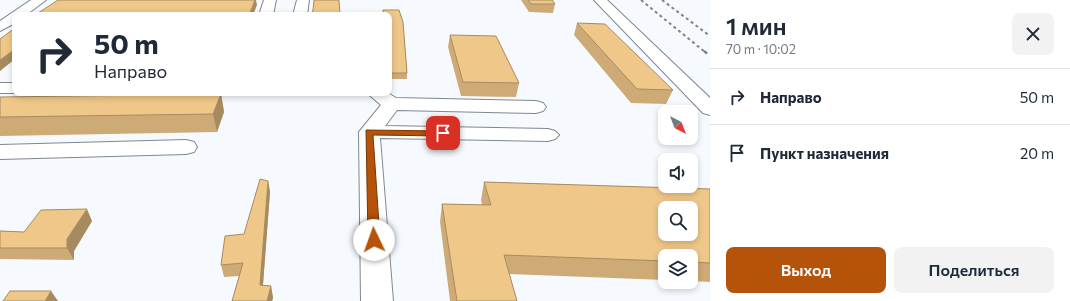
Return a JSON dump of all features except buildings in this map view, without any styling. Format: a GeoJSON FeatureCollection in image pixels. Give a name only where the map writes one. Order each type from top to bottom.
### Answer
{"type":"FeatureCollection","features":[{"type":"Feature","properties":{"kind":"street"},"geometry":{"type":"LineString","coordinates":[[22,12],[40,0]]}},
{"type":"Feature","properties":{"kind":"street"},"geometry":{"type":"LineString","coordinates":[[267,12],[270,0]]}},
{"type":"Feature","properties":{"kind":"street"},"geometry":{"type":"LineString","coordinates":[[301,12],[303,0]]}},
{"type":"Feature","properties":{"kind":"street"},"geometry":{"type":"LineString","coordinates":[[600,0],[710,109]]}},
{"type":"Feature","properties":{"kind":"street"},"geometry":{"type":"LineString","coordinates":[[0,27],[12,19]]}},
{"type":"Feature","properties":{"kind":"street"},"geometry":{"type":"LineString","coordinates":[[0,88],[12,88]]}},
{"type":"Feature","properties":{"kind":"street"},"geometry":{"type":"LineString","coordinates":[[377,301],[369,132],[384,98],[536,107]]}},
{"type":"Feature","properties":{"kind":"street"},"geometry":{"type":"LineString","coordinates":[[369,132],[548,135]]}},
{"type":"Feature","properties":{"kind":"street"},"geometry":{"type":"LineString","coordinates":[[0,152],[186,147]]}},
{"type":"Feature","properties":{"kind":"railway"},"geometry":{"type":"LineString","coordinates":[[641,0],[705,52]]}},
{"type":"Feature","properties":{"kind":"railway"},"geometry":{"type":"LineString","coordinates":[[662,0],[710,36]]}},
{"type":"Feature","properties":{"kind":"railway"},"geometry":{"type":"LineString","coordinates":[[704,51],[710,56]]}},
{"type":"Feature","properties":{"kind":"route"},"geometry":{"type":"LineString","coordinates":[[374,240],[369,132],[443,133]]}}]}
